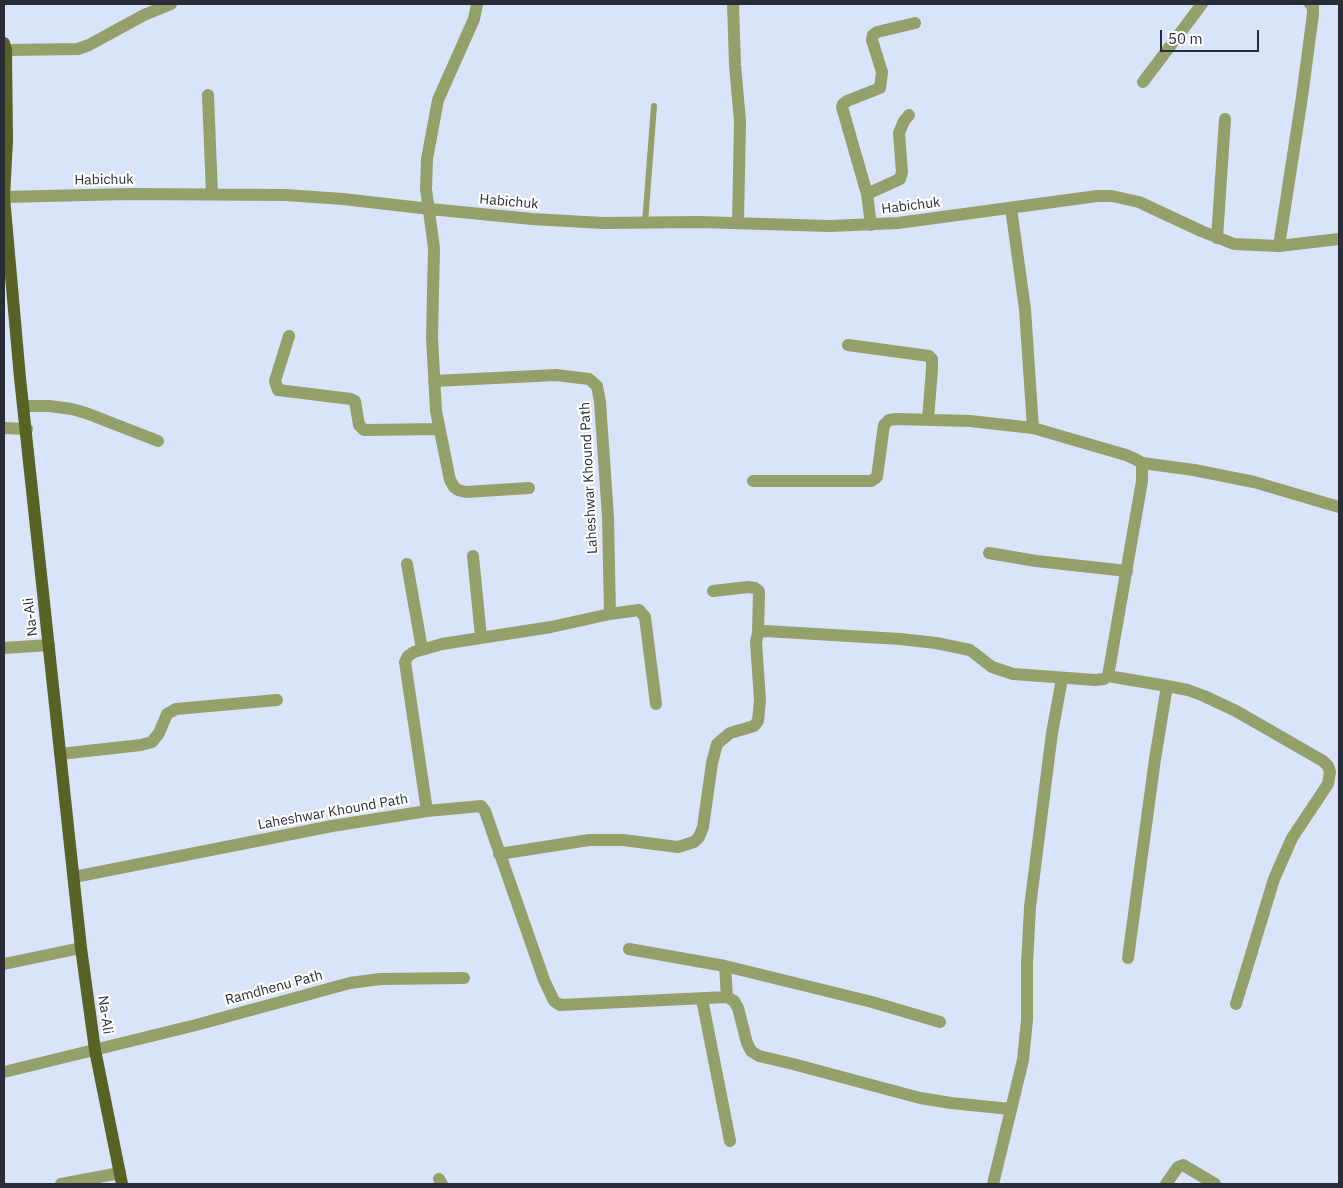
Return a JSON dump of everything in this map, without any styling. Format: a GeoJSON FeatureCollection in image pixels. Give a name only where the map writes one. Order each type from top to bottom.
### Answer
{"type":"FeatureCollection","features":[{"type":"Feature","properties":{"kind":"main road","name":"Na-Ali"},"geometry":{"type":"LineString","coordinates":[[5,46],[7,141],[4,199],[5,238],[27,429],[81,948],[95,1050],[121,1178]]}},
{"type":"Feature","properties":{"kind":"street"},"geometry":{"type":"LineString","coordinates":[[5,46],[78,49],[171,4]]}},
{"type":"Feature","properties":{"kind":"street"},"geometry":{"type":"LineString","coordinates":[[477,4],[474,19],[444,84],[433,118],[426,174],[434,262],[432,338],[439,428],[450,480],[458,490],[466,492],[529,488]]}},
{"type":"Feature","properties":{"kind":"street"},"geometry":{"type":"LineString","coordinates":[[733,4],[735,66],[740,121],[738,223]]}},
{"type":"Feature","properties":{"kind":"street"},"geometry":{"type":"LineString","coordinates":[[1143,82],[1202,4]]}},
{"type":"Feature","properties":{"kind":"street"},"geometry":{"type":"LineString","coordinates":[[1278,246],[1313,14],[1313,6],[1310,4]]}},
{"type":"Feature","properties":{"kind":"street"},"geometry":{"type":"LineString","coordinates":[[871,225],[867,194],[842,107],[848,101],[880,88],[882,72],[872,40],[873,35],[877,32],[915,23]]}},
{"type":"Feature","properties":{"kind":"street"},"geometry":{"type":"LineString","coordinates":[[208,95],[212,194]]}},
{"type":"Feature","properties":{"kind":"street"},"geometry":{"type":"LineString","coordinates":[[867,194],[900,179],[902,172],[899,133],[904,121],[909,116]]}},
{"type":"Feature","properties":{"kind":"street"},"geometry":{"type":"LineString","coordinates":[[1217,238],[1225,119]]}},
{"type":"Feature","properties":{"kind":"street","name":"Habichuk"},"geometry":{"type":"LineString","coordinates":[[4,199],[129,194],[285,195],[532,219],[603,223],[738,223],[821,226],[871,225],[1097,196],[1112,196],[1139,202],[1234,244],[1278,246],[1339,240]]}},
{"type":"Feature","properties":{"kind":"street"},"geometry":{"type":"LineString","coordinates":[[1011,208],[1025,309],[1033,428]]}},
{"type":"Feature","properties":{"kind":"street"},"geometry":{"type":"LineString","coordinates":[[289,336],[275,382],[278,390],[351,399],[355,401],[359,425],[364,430],[439,428]]}},
{"type":"Feature","properties":{"kind":"street"},"geometry":{"type":"LineString","coordinates":[[848,345],[929,356],[932,359],[932,369],[928,419]]}},
{"type":"Feature","properties":{"kind":"street","name":"Laheshwar Khound Path"},"geometry":{"type":"LineString","coordinates":[[434,381],[556,375],[588,379],[597,386],[600,402],[608,517],[610,614]]}},
{"type":"Feature","properties":{"kind":"street"},"geometry":{"type":"LineString","coordinates":[[24,406],[72,409],[158,441]]}},
{"type":"Feature","properties":{"kind":"street"},"geometry":{"type":"LineString","coordinates":[[754,482],[871,481],[877,477],[884,425],[889,420],[928,419],[970,421],[1033,428],[1126,454],[1142,464],[1194,470],[1254,482],[1339,507]]}},
{"type":"Feature","properties":{"kind":"street"},"geometry":{"type":"LineString","coordinates":[[4,428],[27,429]]}},
{"type":"Feature","properties":{"kind":"street"},"geometry":{"type":"LineString","coordinates":[[1108,676],[1142,481],[1142,464]]}},
{"type":"Feature","properties":{"kind":"street"},"geometry":{"type":"LineString","coordinates":[[988,553],[1036,561],[1127,571]]}},
{"type":"Feature","properties":{"kind":"street"},"geometry":{"type":"LineString","coordinates":[[473,556],[482,637]]}},
{"type":"Feature","properties":{"kind":"street"},"geometry":{"type":"LineString","coordinates":[[407,564],[422,649],[639,610],[645,617],[656,704]]}},
{"type":"Feature","properties":{"kind":"street"},"geometry":{"type":"LineString","coordinates":[[499,854],[589,840],[623,840],[678,847],[694,842],[699,838],[703,826],[712,763],[717,744],[730,733],[754,726],[760,717],[756,642],[759,590],[748,588],[713,591]]}},
{"type":"Feature","properties":{"kind":"street"},"geometry":{"type":"LineString","coordinates":[[758,633],[785,631],[936,643],[970,650],[992,667],[1003,672],[1062,679],[1095,680],[1104,679],[1108,676],[1188,690],[1236,711],[1323,761],[1334,776],[1292,838],[1274,879],[1236,1004]]}},
{"type":"Feature","properties":{"kind":"street"},"geometry":{"type":"LineString","coordinates":[[4,648],[49,645]]}},
{"type":"Feature","properties":{"kind":"street","name":"Laheshwar Khound Path"},"geometry":{"type":"LineString","coordinates":[[74,877],[306,831],[427,811],[405,662],[408,656],[422,649]]}},
{"type":"Feature","properties":{"kind":"street"},"geometry":{"type":"LineString","coordinates":[[993,1184],[1023,1060],[1027,1020],[1030,907],[1052,733],[1062,679]]}},
{"type":"Feature","properties":{"kind":"street"},"geometry":{"type":"LineString","coordinates":[[1128,958],[1155,759],[1167,686]]}},
{"type":"Feature","properties":{"kind":"street"},"geometry":{"type":"LineString","coordinates":[[60,754],[142,745],[152,742],[156,738],[167,714],[176,708],[277,700]]}},
{"type":"Feature","properties":{"kind":"street"},"geometry":{"type":"LineString","coordinates":[[427,811],[481,806],[485,811],[544,980],[554,1001],[560,1005],[572,1006],[672,999],[727,998],[734,1001],[738,1008],[746,1044],[751,1051],[759,1056],[920,1098],[1010,1109]]}},
{"type":"Feature","properties":{"kind":"street"},"geometry":{"type":"LineString","coordinates":[[4,964],[81,948]]}},
{"type":"Feature","properties":{"kind":"street"},"geometry":{"type":"LineString","coordinates":[[629,949],[725,966],[872,1002],[940,1022]]}},
{"type":"Feature","properties":{"kind":"street"},"geometry":{"type":"LineString","coordinates":[[725,966],[727,998]]}},
{"type":"Feature","properties":{"kind":"street","name":"Ramdhenu Path"},"geometry":{"type":"LineString","coordinates":[[4,1072],[350,983],[380,980],[464,978]]}},
{"type":"Feature","properties":{"kind":"street"},"geometry":{"type":"LineString","coordinates":[[702,999],[730,1141]]}},
{"type":"Feature","properties":{"kind":"street"},"geometry":{"type":"LineString","coordinates":[[1166,1184],[1178,1167],[1183,1165],[1215,1184]]}},
{"type":"Feature","properties":{"kind":"street"},"geometry":{"type":"LineString","coordinates":[[61,1184],[121,1178]]}},
{"type":"Feature","properties":{"kind":"lane"},"geometry":{"type":"LineString","coordinates":[[645,224],[654,106]]}}]}
